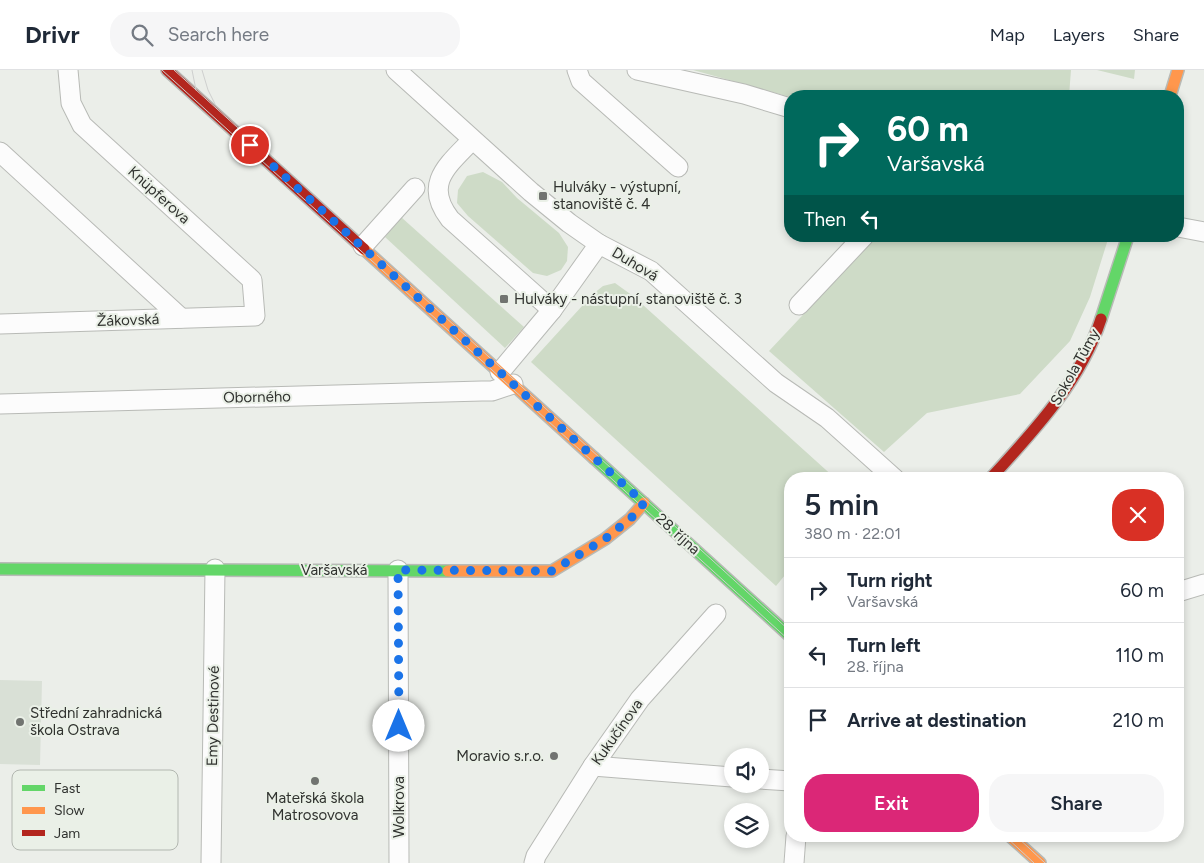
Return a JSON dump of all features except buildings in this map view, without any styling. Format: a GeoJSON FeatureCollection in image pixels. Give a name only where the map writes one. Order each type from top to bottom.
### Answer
{"type":"FeatureCollection","features":[{"type":"Feature","properties":{"kind":"street","name":"Knüpferova"},"geometry":{"type":"LineString","coordinates":[[68,70],[71,103],[82,125],[252,280],[255,316]]}},
{"type":"Feature","properties":{"kind":"street","name":"28. října"},"geometry":{"type":"LineString","coordinates":[[167,70],[363,246],[784,631]]}},
{"type":"Feature","properties":{"kind":"street","name":"Duhová"},"geometry":{"type":"LineString","coordinates":[[396,70],[472,140],[569,224],[599,244],[651,271],[776,383],[827,418],[888,472]]}},
{"type":"Feature","properties":{"kind":"street"},"geometry":{"type":"LineString","coordinates":[[577,70],[581,81],[678,168]]}},
{"type":"Feature","properties":{"kind":"street"},"geometry":{"type":"LineString","coordinates":[[637,70],[744,94],[784,106]]}},
{"type":"Feature","properties":{"kind":"street"},"geometry":{"type":"LineString","coordinates":[[1172,90],[1178,70]]}},
{"type":"Feature","properties":{"kind":"street"},"geometry":{"type":"LineString","coordinates":[[472,140],[444,170],[439,182],[438,196],[442,208],[450,220],[552,310]]}},
{"type":"Feature","properties":{"kind":"street"},"geometry":{"type":"LineString","coordinates":[[0,152],[181,318]]}},
{"type":"Feature","properties":{"kind":"street"},"geometry":{"type":"LineString","coordinates":[[363,246],[415,188]]}},
{"type":"Feature","properties":{"kind":"street"},"geometry":{"type":"LineString","coordinates":[[1184,228],[1204,232]]}},
{"type":"Feature","properties":{"kind":"street"},"geometry":{"type":"LineString","coordinates":[[799,306],[858,242]]}},
{"type":"Feature","properties":{"kind":"street","name":"Sokola Tůmy"},"geometry":{"type":"LineString","coordinates":[[996,472],[1039,425],[1076,371],[1098,329],[1126,242]]}},
{"type":"Feature","properties":{"kind":"street"},"geometry":{"type":"LineString","coordinates":[[506,378],[599,244]]}},
{"type":"Feature","properties":{"kind":"street","name":"Žákovská"},"geometry":{"type":"LineString","coordinates":[[0,324],[255,316]]}},
{"type":"Feature","properties":{"kind":"street","name":"Oborného"},"geometry":{"type":"LineString","coordinates":[[0,404],[482,391],[492,390],[506,378]]}},
{"type":"Feature","properties":{"kind":"street","name":"Varšavská"},"geometry":{"type":"LineString","coordinates":[[0,569],[552,571],[605,539],[632,517],[644,503]]}},
{"type":"Feature","properties":{"kind":"street","name":"Emy Destinové"},"geometry":{"type":"LineString","coordinates":[[212,863],[215,569]]}},
{"type":"Feature","properties":{"kind":"street","name":"Wolkrova"},"geometry":{"type":"LineString","coordinates":[[398,570],[400,863]]}},
{"type":"Feature","properties":{"kind":"street"},"geometry":{"type":"LineString","coordinates":[[1184,590],[1204,584]]}},
{"type":"Feature","properties":{"kind":"street","name":"Kukučínova"},"geometry":{"type":"LineString","coordinates":[[534,863],[536,856],[593,766],[640,698],[716,614]]}},
{"type":"Feature","properties":{"kind":"street"},"geometry":{"type":"LineString","coordinates":[[593,766],[724,776]]}},
{"type":"Feature","properties":{"kind":"street"},"geometry":{"type":"LineString","coordinates":[[769,780],[784,781]]}},
{"type":"Feature","properties":{"kind":"street"},"geometry":{"type":"LineString","coordinates":[[794,863],[796,842]]}},
{"type":"Feature","properties":{"kind":"street"},"geometry":{"type":"LineString","coordinates":[[1017,842],[1040,863]]}},
{"type":"Feature","properties":{"kind":"shaded area","name":"Střední zahradnická škola Ostrava"},"geometry":{"type":"Polygon","coordinates":[[[0,680],[42,681],[40,765],[0,764],[0,680]]]}},
{"type":"Feature","properties":{"kind":"green space"},"geometry":{"type":"Polygon","coordinates":[[[693,70],[1071,70],[1069,90],[784,90],[784,95],[693,70]]]}},
{"type":"Feature","properties":{"kind":"green space"},"geometry":{"type":"Polygon","coordinates":[[[1097,70],[1135,70],[1134,79],[1097,70]]]}},
{"type":"Feature","properties":{"kind":"green space"},"geometry":{"type":"Polygon","coordinates":[[[483,172],[502,182],[517,198],[559,233],[568,247],[567,261],[561,270],[547,276],[533,273],[468,216],[457,203],[458,190],[467,176],[483,172]]]}},
{"type":"Feature","properties":{"kind":"green space"},"geometry":{"type":"Polygon","coordinates":[[[401,217],[524,327],[505,348],[385,237],[401,217]]]}},
{"type":"Feature","properties":{"kind":"green space"},"geometry":{"type":"Polygon","coordinates":[[[871,242],[1107,242],[1090,297],[1070,341],[1020,394],[927,413],[884,452],[769,351],[871,242]]]}},
{"type":"Feature","properties":{"kind":"green space"},"geometry":{"type":"Polygon","coordinates":[[[615,283],[633,296],[828,472],[784,472],[784,576],[776,586],[531,362],[593,294],[603,286],[615,283]]]}},
{"type":"Feature","properties":{"kind":"tram line"},"geometry":{"type":"LineString","coordinates":[[162,70],[784,636]]}},
{"type":"Feature","properties":{"kind":"tram line"},"geometry":{"type":"LineString","coordinates":[[174,70],[248,137]]}},
{"type":"Feature","properties":{"kind":"tram line"},"geometry":{"type":"LineString","coordinates":[[192,70],[196,90]]}},
{"type":"Feature","properties":{"kind":"tram line"},"geometry":{"type":"LineString","coordinates":[[202,70],[208,90],[215,104]]}},
{"type":"Feature","properties":{"kind":"tram line"},"geometry":{"type":"LineString","coordinates":[[377,255],[784,626]]}},
{"type":"Feature","properties":{"kind":"tram line"},"geometry":{"type":"LineString","coordinates":[[1011,842],[1034,863]]}},
{"type":"Feature","properties":{"kind":"tram line"},"geometry":{"type":"LineString","coordinates":[[1022,842],[1045,863]]}},
{"type":"Feature","properties":{"kind":"traffic: fast"},"geometry":{"type":"LineString","coordinates":[[1101,319],[1126,242]]}},
{"type":"Feature","properties":{"kind":"traffic: fast"},"geometry":{"type":"LineString","coordinates":[[594,458],[784,631]]}},
{"type":"Feature","properties":{"kind":"traffic: fast"},"geometry":{"type":"LineString","coordinates":[[0,569],[448,571]]}},
{"type":"Feature","properties":{"kind":"traffic: slow"},"geometry":{"type":"LineString","coordinates":[[1172,90],[1178,70]]}},
{"type":"Feature","properties":{"kind":"traffic: slow"},"geometry":{"type":"LineString","coordinates":[[364,249],[594,458]]}},
{"type":"Feature","properties":{"kind":"traffic: slow"},"geometry":{"type":"LineString","coordinates":[[448,571],[552,571],[605,539],[630,519],[644,503]]}},
{"type":"Feature","properties":{"kind":"traffic: slow"},"geometry":{"type":"LineString","coordinates":[[1017,842],[1040,863]]}},
{"type":"Feature","properties":{"kind":"traffic: jam"},"geometry":{"type":"LineString","coordinates":[[167,70],[364,249]]}},
{"type":"Feature","properties":{"kind":"traffic: jam"},"geometry":{"type":"LineString","coordinates":[[996,472],[1054,405],[1081,364],[1101,319]]}},
{"type":"Feature","properties":{"kind":"place","name":"Hulváky - výstupní, stanoviště č. 4"},"geometry":{"type":"Point","coordinates":[543,196]}},
{"type":"Feature","properties":{"kind":"place","name":"Hulváky - nástupní, stanoviště č. 3"},"geometry":{"type":"Point","coordinates":[504,299]}},
{"type":"Feature","properties":{"kind":"place","name":"Střední zahradnická škola Ostrava"},"geometry":{"type":"Point","coordinates":[20,722]}},
{"type":"Feature","properties":{"kind":"place","name":"Moravio s.r.o."},"geometry":{"type":"Point","coordinates":[554,756]}},
{"type":"Feature","properties":{"kind":"place","name":"Mateřská škola Matrosovova"},"geometry":{"type":"Point","coordinates":[315,781]}},
{"type":"Feature","properties":{"kind":"route"},"geometry":{"type":"LineString","coordinates":[[250,145],[644,503],[632,517],[605,539],[552,571],[398,570],[399,726]]}}]}
